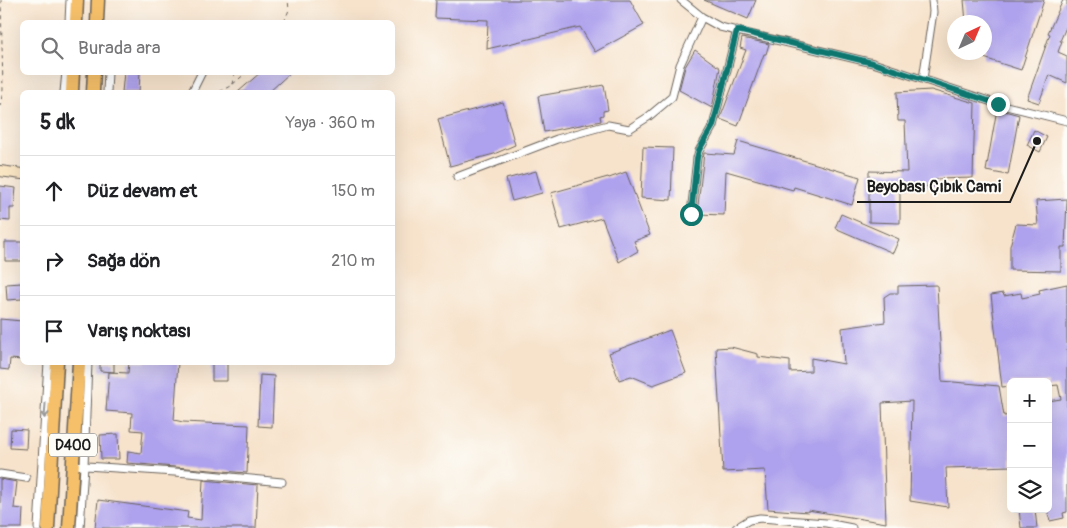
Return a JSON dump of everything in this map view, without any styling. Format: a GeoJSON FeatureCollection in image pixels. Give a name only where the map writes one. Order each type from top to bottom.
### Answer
{"type":"FeatureCollection","features":[{"type":"Feature","properties":{"kind":"highway"},"geometry":{"type":"LineString","coordinates":[[76,20],[77,0]]}},
{"type":"Feature","properties":{"kind":"highway"},"geometry":{"type":"LineString","coordinates":[[97,20],[98,0]]}},
{"type":"Feature","properties":{"kind":"highway"},"geometry":{"type":"LineString","coordinates":[[72,90],[73,75]]}},
{"type":"Feature","properties":{"kind":"highway"},"geometry":{"type":"LineString","coordinates":[[93,90],[94,75]]}},
{"type":"Feature","properties":{"kind":"highway","name":"D400"},"geometry":{"type":"LineString","coordinates":[[48,528],[57,365]]}},
{"type":"Feature","properties":{"kind":"highway","name":"D400"},"geometry":{"type":"LineString","coordinates":[[69,528],[78,465],[79,365]]}},
{"type":"Feature","properties":{"kind":"street"},"geometry":{"type":"LineString","coordinates":[[68,20],[70,0]]}},
{"type":"Feature","properties":{"kind":"street"},"geometry":{"type":"LineString","coordinates":[[681,0],[702,17],[720,27],[873,63],[998,104],[1067,121]]}},
{"type":"Feature","properties":{"kind":"street"},"geometry":{"type":"LineString","coordinates":[[923,80],[933,12],[932,0]]}},
{"type":"Feature","properties":{"kind":"street"},"geometry":{"type":"LineString","coordinates":[[457,177],[557,139],[608,126],[629,128],[648,116],[672,97],[680,65],[702,17]]}},
{"type":"Feature","properties":{"kind":"street"},"geometry":{"type":"LineString","coordinates":[[691,214],[699,150],[713,126],[737,30]]}},
{"type":"Feature","properties":{"kind":"street"},"geometry":{"type":"LineString","coordinates":[[64,90],[66,75]]}},
{"type":"Feature","properties":{"kind":"street"},"geometry":{"type":"LineString","coordinates":[[107,90],[108,75]]}},
{"type":"Feature","properties":{"kind":"street"},"geometry":{"type":"LineString","coordinates":[[193,90],[200,75]]}},
{"type":"Feature","properties":{"kind":"street"},"geometry":{"type":"LineString","coordinates":[[0,171],[20,174]]}},
{"type":"Feature","properties":{"kind":"street"},"geometry":{"type":"LineString","coordinates":[[38,528],[48,365]]}},
{"type":"Feature","properties":{"kind":"street"},"geometry":{"type":"LineString","coordinates":[[80,528],[78,465],[88,365]]}},
{"type":"Feature","properties":{"kind":"street"},"geometry":{"type":"LineString","coordinates":[[78,465],[282,482]]}},
{"type":"Feature","properties":{"kind":"street"},"geometry":{"type":"LineString","coordinates":[[0,474],[26,478]]}},
{"type":"Feature","properties":{"kind":"street"},"geometry":{"type":"LineString","coordinates":[[736,528],[748,520],[760,518],[826,523],[852,528]]}},
{"type":"Feature","properties":{"kind":"path"},"geometry":{"type":"LineString","coordinates":[[0,107],[3,90],[1,0]]}},
{"type":"Feature","properties":{"kind":"path"},"geometry":{"type":"LineString","coordinates":[[285,20],[289,10],[288,0]]}},
{"type":"Feature","properties":{"kind":"path"},"geometry":{"type":"LineString","coordinates":[[232,85],[234,75]]}},
{"type":"Feature","properties":{"kind":"path"},"geometry":{"type":"LineString","coordinates":[[223,90],[244,75]]}},
{"type":"Feature","properties":{"kind":"building"},"geometry":{"type":"Polygon","coordinates":[[[436,0],[630,0],[644,25],[595,52],[580,27],[487,49],[488,20],[435,18],[436,0]]]}},
{"type":"Feature","properties":{"kind":"building"},"geometry":{"type":"Polygon","coordinates":[[[704,0],[756,0],[748,19],[704,0]]]}},
{"type":"Feature","properties":{"kind":"building"},"geometry":{"type":"Polygon","coordinates":[[[964,0],[1044,0],[1021,70],[990,60],[992,60],[992,15],[965,15],[964,0]]]}},
{"type":"Feature","properties":{"kind":"building"},"geometry":{"type":"Polygon","coordinates":[[[1063,0],[1067,0],[1067,25],[1060,41],[1062,41],[1058,52],[1067,56],[1067,83],[1049,75],[1039,103],[1027,99],[1050,34],[1048,33],[1063,0]]]}},
{"type":"Feature","properties":{"kind":"building"},"geometry":{"type":"Polygon","coordinates":[[[742,38],[769,44],[738,126],[720,119],[746,50],[740,48],[742,38]]]}},
{"type":"Feature","properties":{"kind":"building"},"geometry":{"type":"Polygon","coordinates":[[[695,50],[720,68],[712,108],[679,90],[685,67],[695,50]]]}},
{"type":"Feature","properties":{"kind":"building"},"geometry":{"type":"Polygon","coordinates":[[[124,75],[140,75],[139,90],[122,90],[124,75]]]}},
{"type":"Feature","properties":{"kind":"building"},"geometry":{"type":"Polygon","coordinates":[[[258,75],[288,75],[271,90],[240,90],[258,75]]]}},
{"type":"Feature","properties":{"kind":"building"},"geometry":{"type":"Polygon","coordinates":[[[604,85],[608,110],[603,111],[603,115],[600,116],[601,121],[544,132],[538,96],[604,85]]]}},
{"type":"Feature","properties":{"kind":"building"},"geometry":{"type":"Polygon","coordinates":[[[931,90],[975,103],[973,178],[936,179],[936,186],[900,187],[900,223],[869,222],[869,171],[907,172],[905,121],[898,121],[897,92],[931,90]]]}},
{"type":"Feature","properties":{"kind":"building"},"geometry":{"type":"Polygon","coordinates":[[[503,102],[515,145],[494,154],[450,166],[438,119],[503,102]]]}},
{"type":"Feature","properties":{"kind":"building"},"geometry":{"type":"Polygon","coordinates":[[[997,109],[1019,115],[1008,175],[986,171],[997,109]]]}},
{"type":"Feature","properties":{"kind":"building"},"geometry":{"type":"Polygon","coordinates":[[[1034,130],[1047,137],[1040,152],[1027,145],[1034,130]]]}},
{"type":"Feature","properties":{"kind":"building"},"geometry":{"type":"Polygon","coordinates":[[[738,141],[860,177],[852,205],[794,187],[793,190],[726,171],[724,215],[697,214],[704,153],[734,155],[738,141]]]}},
{"type":"Feature","properties":{"kind":"building"},"geometry":{"type":"Polygon","coordinates":[[[643,147],[673,148],[671,200],[641,198],[643,147]]]}},
{"type":"Feature","properties":{"kind":"building"},"geometry":{"type":"Polygon","coordinates":[[[536,171],[542,193],[512,201],[506,179],[536,171]]]}},
{"type":"Feature","properties":{"kind":"building"},"geometry":{"type":"Polygon","coordinates":[[[626,172],[650,235],[634,241],[638,251],[619,262],[602,218],[561,229],[551,193],[626,172]]]}},
{"type":"Feature","properties":{"kind":"building"},"geometry":{"type":"Polygon","coordinates":[[[0,186],[16,188],[14,208],[10,208],[10,221],[0,220],[0,186]]]}},
{"type":"Feature","properties":{"kind":"building"},"geometry":{"type":"Polygon","coordinates":[[[1067,199],[1065,247],[1061,247],[1061,271],[1010,270],[1010,246],[1016,224],[1038,225],[1036,201],[1067,199]]]}},
{"type":"Feature","properties":{"kind":"building"},"geometry":{"type":"Polygon","coordinates":[[[841,214],[899,239],[893,253],[835,228],[841,214]]]}},
{"type":"Feature","properties":{"kind":"building"},"geometry":{"type":"Polygon","coordinates":[[[5,242],[20,242],[20,261],[5,261],[5,242]]]}},
{"type":"Feature","properties":{"kind":"building"},"geometry":{"type":"Polygon","coordinates":[[[20,283],[20,299],[7,300],[6,284],[20,283]]]}},
{"type":"Feature","properties":{"kind":"building"},"geometry":{"type":"Polygon","coordinates":[[[1067,284],[1067,512],[1063,513],[1064,518],[1050,521],[1048,513],[1052,513],[1052,400],[1061,399],[1058,385],[1052,386],[1052,378],[1007,378],[1007,386],[1002,387],[991,295],[1003,293],[1004,296],[1021,293],[1022,298],[1040,294],[1039,290],[1067,284]]]}},
{"type":"Feature","properties":{"kind":"building"},"geometry":{"type":"Polygon","coordinates":[[[937,285],[942,381],[999,386],[1004,416],[1007,416],[1007,466],[946,468],[948,507],[910,501],[912,401],[882,403],[886,523],[808,510],[808,512],[768,509],[765,470],[723,472],[716,348],[731,347],[758,354],[758,357],[790,361],[790,372],[811,371],[811,358],[844,364],[842,328],[885,322],[884,297],[890,293],[898,293],[898,286],[937,285]]]}},
{"type":"Feature","properties":{"kind":"building"},"geometry":{"type":"Polygon","coordinates":[[[0,319],[20,321],[20,360],[10,359],[9,370],[0,369],[0,319]]]}},
{"type":"Feature","properties":{"kind":"building"},"geometry":{"type":"Polygon","coordinates":[[[670,330],[686,373],[653,385],[631,376],[619,380],[609,353],[670,330]]]}},
{"type":"Feature","properties":{"kind":"building"},"geometry":{"type":"Polygon","coordinates":[[[100,365],[114,365],[114,372],[100,371],[100,365]]]}},
{"type":"Feature","properties":{"kind":"building"},"geometry":{"type":"Polygon","coordinates":[[[129,365],[178,365],[174,420],[249,425],[247,473],[127,463],[128,451],[141,453],[143,431],[131,430],[132,413],[106,411],[109,372],[128,373],[129,365]]]}},
{"type":"Feature","properties":{"kind":"building"},"geometry":{"type":"Polygon","coordinates":[[[212,365],[227,365],[227,381],[212,381],[212,365]]]}},
{"type":"Feature","properties":{"kind":"building"},"geometry":{"type":"Polygon","coordinates":[[[260,375],[274,376],[272,427],[258,426],[260,375]]]}},
{"type":"Feature","properties":{"kind":"building"},"geometry":{"type":"Polygon","coordinates":[[[11,429],[27,430],[26,449],[10,448],[11,429]]]}},
{"type":"Feature","properties":{"kind":"building"},"geometry":{"type":"Polygon","coordinates":[[[118,434],[119,459],[101,459],[100,435],[118,434]]]}},
{"type":"Feature","properties":{"kind":"building"},"geometry":{"type":"Polygon","coordinates":[[[0,479],[17,482],[14,508],[23,509],[22,528],[0,528],[0,479]]]}},
{"type":"Feature","properties":{"kind":"building"},"geometry":{"type":"Polygon","coordinates":[[[203,480],[258,485],[256,528],[95,528],[98,500],[188,512],[187,518],[201,520],[203,480]]]}},
{"type":"Feature","properties":{"kind":"building"},"geometry":{"type":"Polygon","coordinates":[[[1019,513],[1035,513],[1037,528],[1021,528],[1019,513]]]}},
{"type":"Feature","properties":{"kind":"place","name":"Beyobası Çıbık Cami"},"geometry":{"type":"Point","coordinates":[1037,141]}},
{"type":"Feature","properties":{"kind":"route"},"geometry":{"type":"LineString","coordinates":[[691,214],[697,158],[699,150],[713,126],[737,30],[873,63],[998,104]]}}]}
